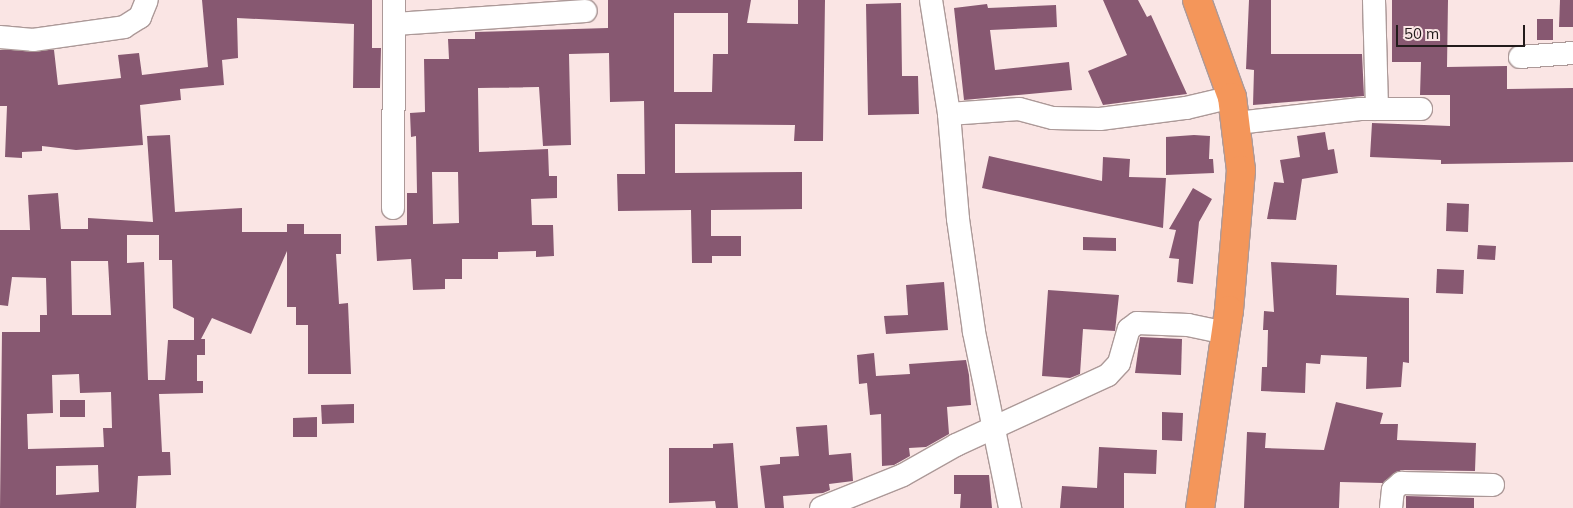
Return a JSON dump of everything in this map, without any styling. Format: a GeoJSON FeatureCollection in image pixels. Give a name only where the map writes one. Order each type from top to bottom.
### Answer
{"type":"FeatureCollection","features":[{"type":"Feature","properties":{"kind":"highway"},"geometry":{"type":"LineString","coordinates":[[1197,0],[1232,96],[1242,170],[1227,333],[1200,508]]}},
{"type":"Feature","properties":{"kind":"street"},"geometry":{"type":"LineString","coordinates":[[0,37],[33,40],[124,27],[140,17],[147,0]]}},
{"type":"Feature","properties":{"kind":"street"},"geometry":{"type":"LineString","coordinates":[[393,208],[394,0]]}},
{"type":"Feature","properties":{"kind":"street"},"geometry":{"type":"LineString","coordinates":[[930,0],[949,114],[970,304],[1010,508]]}},
{"type":"Feature","properties":{"kind":"street"},"geometry":{"type":"LineString","coordinates":[[1374,0],[1377,109]]}},
{"type":"Feature","properties":{"kind":"street"},"geometry":{"type":"LineString","coordinates":[[395,24],[586,11]]}},
{"type":"Feature","properties":{"kind":"street"},"geometry":{"type":"LineString","coordinates":[[1520,57],[1573,54]]}},
{"type":"Feature","properties":{"kind":"street"},"geometry":{"type":"LineString","coordinates":[[949,114],[1019,109],[1053,118],[1100,119],[1186,108],[1232,96]]}},
{"type":"Feature","properties":{"kind":"street"},"geometry":{"type":"LineString","coordinates":[[1237,123],[1377,109],[1421,109]]}},
{"type":"Feature","properties":{"kind":"street"},"geometry":{"type":"LineString","coordinates":[[821,508],[903,475],[994,428],[1108,375],[1119,363],[1129,329],[1137,323],[1188,325],[1227,333]]}},
{"type":"Feature","properties":{"kind":"street"},"geometry":{"type":"LineString","coordinates":[[1391,508],[1393,490],[1401,483],[1493,485]]}},
{"type":"Feature","properties":{"kind":"building"},"geometry":{"type":"Polygon","coordinates":[[[202,0],[372,0],[372,48],[381,48],[380,88],[353,88],[354,24],[237,18],[238,58],[222,60],[224,85],[180,89],[181,100],[140,105],[143,145],[76,150],[42,146],[42,151],[22,152],[22,158],[5,157],[7,106],[0,106],[0,50],[54,50],[58,85],[121,78],[118,55],[139,53],[142,75],[208,67],[202,0]]]}},
{"type":"Feature","properties":{"kind":"building"},"geometry":{"type":"Polygon","coordinates":[[[608,0],[751,0],[747,23],[798,24],[798,0],[825,0],[823,141],[794,141],[795,125],[675,124],[675,173],[802,172],[802,209],[711,210],[711,236],[741,236],[741,256],[712,256],[712,263],[692,263],[691,210],[618,211],[617,174],[645,174],[644,101],[610,102],[609,53],[569,54],[571,145],[543,146],[539,87],[478,88],[479,152],[548,149],[549,176],[557,176],[557,198],[531,199],[532,225],[553,225],[554,256],[536,257],[536,251],[498,252],[498,259],[462,259],[462,279],[445,279],[445,289],[413,290],[411,259],[377,261],[375,226],[407,225],[407,193],[417,193],[416,136],[411,137],[410,113],[425,112],[424,59],[449,59],[448,39],[475,39],[475,32],[608,28],[608,0]],[[674,13],[674,92],[712,92],[713,54],[728,54],[728,13],[674,13]],[[432,172],[433,224],[459,223],[458,172],[432,172]]]}},
{"type":"Feature","properties":{"kind":"building"},"geometry":{"type":"Polygon","coordinates":[[[1103,0],[1138,0],[1147,17],[1151,15],[1187,94],[1103,105],[1088,71],[1127,55],[1103,0]]]}},
{"type":"Feature","properties":{"kind":"building"},"geometry":{"type":"Polygon","coordinates":[[[1249,0],[1271,0],[1271,54],[1362,54],[1364,96],[1253,105],[1254,70],[1246,69],[1249,0]]]}},
{"type":"Feature","properties":{"kind":"building"},"geometry":{"type":"Polygon","coordinates":[[[1392,0],[1448,0],[1447,67],[1507,66],[1507,89],[1573,88],[1573,162],[1441,164],[1441,160],[1370,157],[1372,123],[1450,126],[1450,95],[1420,95],[1421,62],[1392,62],[1392,0]]]}},
{"type":"Feature","properties":{"kind":"building"},"geometry":{"type":"Polygon","coordinates":[[[1560,0],[1573,0],[1573,27],[1559,27],[1560,0]]]}},
{"type":"Feature","properties":{"kind":"building"},"geometry":{"type":"Polygon","coordinates":[[[901,3],[902,76],[918,76],[919,114],[868,115],[866,4],[901,3]]]}},
{"type":"Feature","properties":{"kind":"building"},"geometry":{"type":"Polygon","coordinates":[[[987,4],[988,8],[1056,5],[1057,27],[990,30],[995,70],[1069,62],[1072,90],[964,100],[954,8],[987,4]]]}},
{"type":"Feature","properties":{"kind":"building"},"geometry":{"type":"Polygon","coordinates":[[[1537,19],[1553,19],[1553,40],[1537,40],[1537,19]]]}},
{"type":"Feature","properties":{"kind":"building"},"geometry":{"type":"Polygon","coordinates":[[[1325,132],[1328,150],[1334,149],[1338,173],[1302,179],[1296,220],[1267,219],[1274,182],[1284,183],[1280,160],[1300,157],[1297,136],[1325,132]]]}},
{"type":"Feature","properties":{"kind":"building"},"geometry":{"type":"Polygon","coordinates":[[[170,135],[175,212],[242,208],[242,232],[287,232],[287,224],[304,224],[304,234],[341,234],[341,254],[336,254],[339,304],[348,303],[351,374],[308,374],[308,325],[296,325],[296,307],[287,307],[287,251],[251,334],[212,318],[201,339],[205,339],[205,355],[197,355],[197,381],[203,381],[203,393],[159,394],[162,452],[170,452],[171,475],[138,476],[136,508],[0,508],[2,332],[40,332],[40,315],[47,315],[46,278],[12,277],[8,306],[0,305],[0,230],[30,230],[28,195],[58,193],[61,229],[88,229],[88,218],[153,222],[147,136],[170,135]],[[127,235],[127,263],[144,262],[148,380],[165,380],[168,340],[194,340],[194,318],[173,308],[172,260],[159,260],[159,235],[127,235]],[[71,261],[72,315],[111,315],[108,261],[71,261]],[[79,374],[52,375],[53,413],[27,414],[28,449],[104,447],[103,428],[112,428],[111,392],[80,393],[79,374]],[[98,465],[56,466],[56,495],[99,492],[98,465]]]}},
{"type":"Feature","properties":{"kind":"building"},"geometry":{"type":"Polygon","coordinates":[[[1210,136],[1209,159],[1213,159],[1214,173],[1166,175],[1166,137],[1210,136]]]}},
{"type":"Feature","properties":{"kind":"building"},"geometry":{"type":"Polygon","coordinates":[[[989,156],[1102,181],[1103,157],[1130,159],[1129,177],[1166,178],[1163,228],[982,188],[989,156]]]}},
{"type":"Feature","properties":{"kind":"building"},"geometry":{"type":"Polygon","coordinates":[[[1193,188],[1212,199],[1199,222],[1193,284],[1177,282],[1179,259],[1169,258],[1176,230],[1169,229],[1193,188]]]}},
{"type":"Feature","properties":{"kind":"building"},"geometry":{"type":"Polygon","coordinates":[[[1447,203],[1469,204],[1468,232],[1446,231],[1447,203]]]}},
{"type":"Feature","properties":{"kind":"building"},"geometry":{"type":"Polygon","coordinates":[[[1083,237],[1116,238],[1116,251],[1083,250],[1083,237]]]}},
{"type":"Feature","properties":{"kind":"building"},"geometry":{"type":"Polygon","coordinates":[[[1478,245],[1496,246],[1495,260],[1477,259],[1478,245]]]}},
{"type":"Feature","properties":{"kind":"building"},"geometry":{"type":"Polygon","coordinates":[[[1271,262],[1337,265],[1336,295],[1409,298],[1409,363],[1403,362],[1401,387],[1366,389],[1367,357],[1321,355],[1320,364],[1306,363],[1305,393],[1261,391],[1262,367],[1267,367],[1268,330],[1263,330],[1264,311],[1274,312],[1271,262]]]}},
{"type":"Feature","properties":{"kind":"building"},"geometry":{"type":"Polygon","coordinates":[[[1437,269],[1464,270],[1463,294],[1436,293],[1437,269]]]}},
{"type":"Feature","properties":{"kind":"building"},"geometry":{"type":"Polygon","coordinates":[[[944,282],[948,330],[886,334],[884,316],[908,315],[906,285],[944,282]]]}},
{"type":"Feature","properties":{"kind":"building"},"geometry":{"type":"Polygon","coordinates":[[[1048,290],[1119,295],[1115,331],[1083,329],[1080,374],[1070,378],[1042,376],[1048,290]]]}},
{"type":"Feature","properties":{"kind":"building"},"geometry":{"type":"Polygon","coordinates":[[[1140,337],[1182,339],[1181,375],[1135,373],[1140,337]]]}},
{"type":"Feature","properties":{"kind":"building"},"geometry":{"type":"Polygon","coordinates":[[[874,353],[876,376],[910,374],[909,364],[966,360],[969,375],[971,405],[947,407],[949,434],[926,447],[909,448],[910,456],[894,465],[882,466],[881,414],[870,415],[867,383],[859,384],[857,355],[874,353]]]}},
{"type":"Feature","properties":{"kind":"building"},"geometry":{"type":"Polygon","coordinates":[[[60,400],[85,400],[85,417],[60,417],[60,400]]]}},
{"type":"Feature","properties":{"kind":"building"},"geometry":{"type":"Polygon","coordinates":[[[1336,402],[1383,413],[1380,424],[1398,424],[1397,440],[1476,443],[1475,471],[1401,470],[1383,483],[1340,482],[1339,508],[1244,508],[1247,432],[1266,433],[1265,448],[1324,450],[1336,402]]]}},
{"type":"Feature","properties":{"kind":"building"},"geometry":{"type":"Polygon","coordinates":[[[354,404],[354,423],[322,424],[321,405],[354,404]]]}},
{"type":"Feature","properties":{"kind":"building"},"geometry":{"type":"Polygon","coordinates":[[[1162,412],[1183,413],[1182,441],[1162,440],[1162,412]]]}},
{"type":"Feature","properties":{"kind":"building"},"geometry":{"type":"Polygon","coordinates":[[[317,417],[317,437],[293,437],[293,418],[317,417]]]}},
{"type":"Feature","properties":{"kind":"building"},"geometry":{"type":"Polygon","coordinates":[[[827,425],[829,455],[851,453],[853,481],[829,484],[830,490],[823,493],[783,496],[784,508],[765,508],[760,466],[780,464],[780,457],[799,456],[796,427],[827,425]]]}},
{"type":"Feature","properties":{"kind":"building"},"geometry":{"type":"Polygon","coordinates":[[[733,443],[738,508],[716,508],[715,501],[669,503],[669,448],[713,448],[713,444],[733,443]]]}},
{"type":"Feature","properties":{"kind":"building"},"geometry":{"type":"Polygon","coordinates":[[[1099,447],[1157,450],[1156,474],[1124,473],[1124,508],[1060,508],[1062,486],[1097,488],[1099,447]]]}},
{"type":"Feature","properties":{"kind":"building"},"geometry":{"type":"Polygon","coordinates":[[[954,475],[989,475],[992,508],[960,508],[961,494],[954,494],[954,475]]]}},
{"type":"Feature","properties":{"kind":"building"},"geometry":{"type":"Polygon","coordinates":[[[1406,496],[1474,498],[1474,508],[1406,508],[1406,496]]]}}]}
